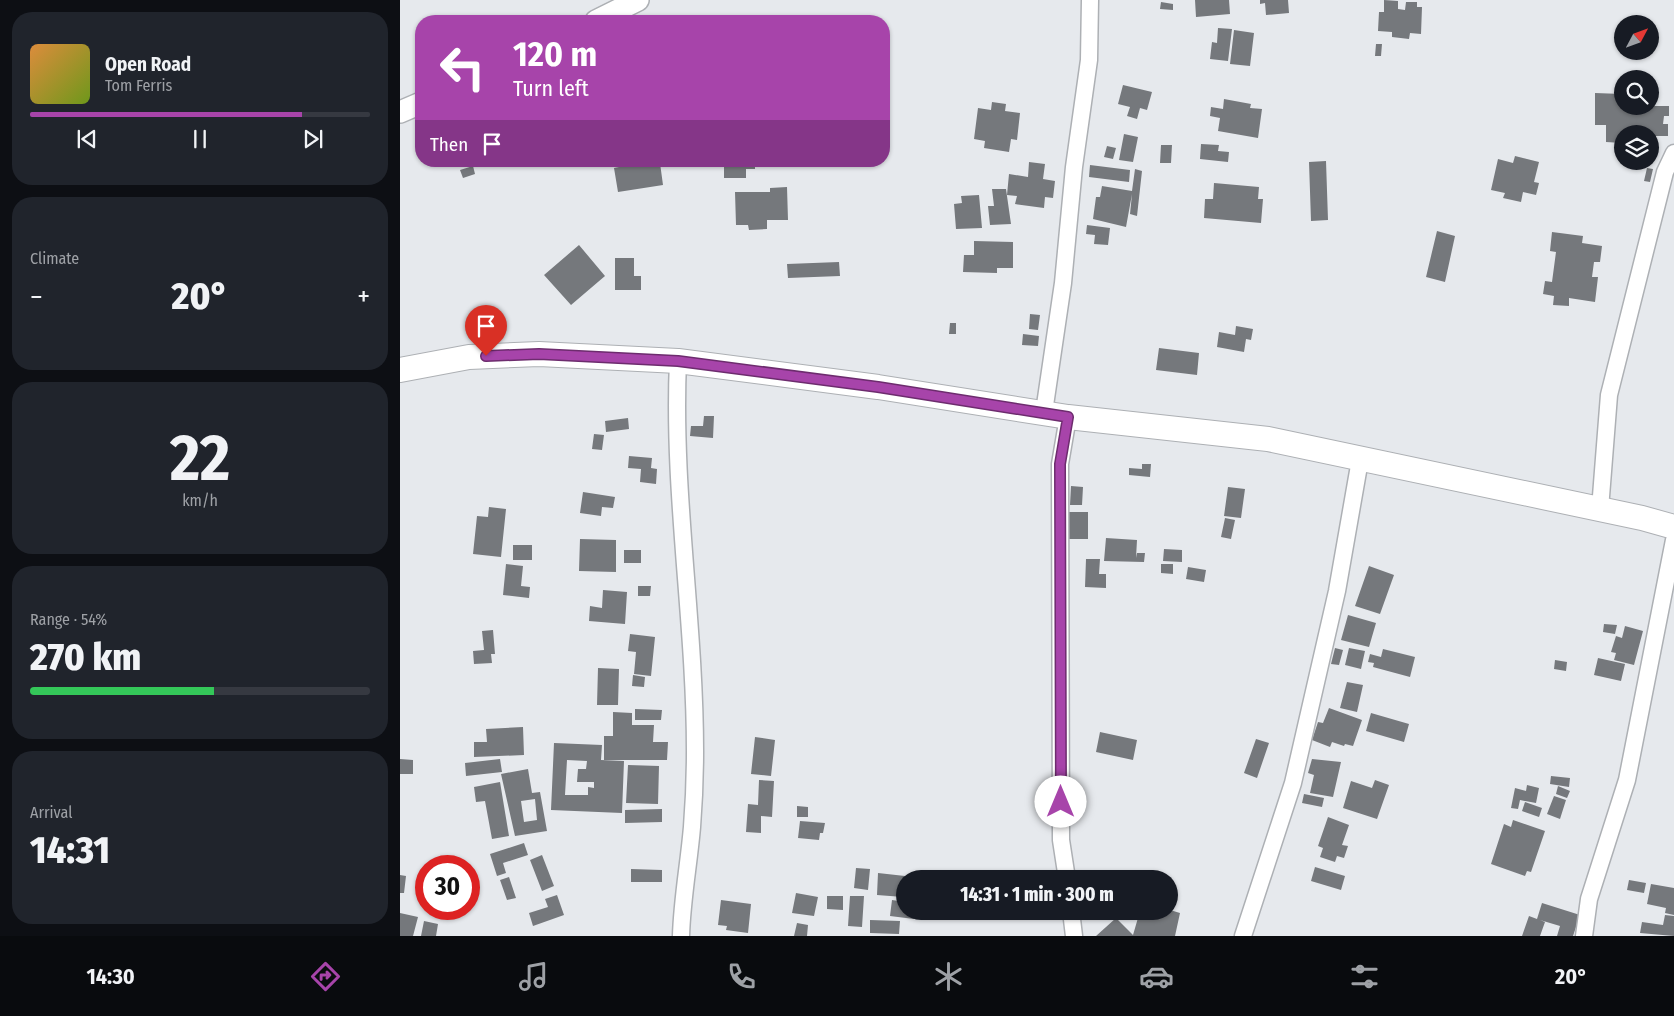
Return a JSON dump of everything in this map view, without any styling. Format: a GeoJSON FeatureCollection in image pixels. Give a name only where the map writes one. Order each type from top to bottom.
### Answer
{"type":"FeatureCollection","features":[{"type":"Feature","properties":{"kind":"main road"},"geometry":{"type":"LineString","coordinates":[[400,370],[469,357],[539,354],[678,361],[878,387],[1068,417],[1268,439],[1674,527]]}},
{"type":"Feature","properties":{"kind":"street"},"geometry":{"type":"LineString","coordinates":[[608,15],[638,0]]}},
{"type":"Feature","properties":{"kind":"street"},"geometry":{"type":"LineString","coordinates":[[1044,412],[1063,283],[1074,167],[1088,60],[1090,0]]}},
{"type":"Feature","properties":{"kind":"street"},"geometry":{"type":"LineString","coordinates":[[400,112],[415,105]]}},
{"type":"Feature","properties":{"kind":"street"},"geometry":{"type":"LineString","coordinates":[[1600,510],[1609,396],[1665,172],[1674,153]]}},
{"type":"Feature","properties":{"kind":"street"},"geometry":{"type":"LineString","coordinates":[[678,361],[675,416],[692,656],[695,751],[692,827],[682,901],[681,936]]}},
{"type":"Feature","properties":{"kind":"street"},"geometry":{"type":"LineString","coordinates":[[1066,870],[1061,840],[1060,464],[1068,417]]}},
{"type":"Feature","properties":{"kind":"street"},"geometry":{"type":"LineString","coordinates":[[1243,936],[1292,783],[1337,591],[1360,460]]}},
{"type":"Feature","properties":{"kind":"street"},"geometry":{"type":"LineString","coordinates":[[1584,936],[1589,899],[1627,780],[1674,540]]}},
{"type":"Feature","properties":{"kind":"street"},"geometry":{"type":"LineString","coordinates":[[1072,920],[1074,936]]}},
{"type":"Feature","properties":{"kind":"building"},"geometry":{"type":"Polygon","coordinates":[[[1195,0],[1229,0],[1230,14],[1196,17],[1195,0]]]}},
{"type":"Feature","properties":{"kind":"building"},"geometry":{"type":"Polygon","coordinates":[[[1260,0],[1288,0],[1289,13],[1266,15],[1265,3],[1260,4],[1260,0]]]}},
{"type":"Feature","properties":{"kind":"building"},"geometry":{"type":"Polygon","coordinates":[[[1384,0],[1398,1],[1398,9],[1405,10],[1406,2],[1417,2],[1417,7],[1422,7],[1421,34],[1410,33],[1409,39],[1392,37],[1392,32],[1378,31],[1379,12],[1384,12],[1384,0]]]}},
{"type":"Feature","properties":{"kind":"building"},"geometry":{"type":"Polygon","coordinates":[[[1161,2],[1173,4],[1173,10],[1160,9],[1161,2]]]}},
{"type":"Feature","properties":{"kind":"building"},"geometry":{"type":"Polygon","coordinates":[[[1218,28],[1232,29],[1228,61],[1210,59],[1212,42],[1217,43],[1218,28]]]}},
{"type":"Feature","properties":{"kind":"building"},"geometry":{"type":"Polygon","coordinates":[[[1234,30],[1254,33],[1250,66],[1230,64],[1234,30]]]}},
{"type":"Feature","properties":{"kind":"building"},"geometry":{"type":"Polygon","coordinates":[[[1376,44],[1382,44],[1381,56],[1375,56],[1376,44]]]}},
{"type":"Feature","properties":{"kind":"building"},"geometry":{"type":"Polygon","coordinates":[[[1123,85],[1152,92],[1147,110],[1140,108],[1137,119],[1127,116],[1130,107],[1118,104],[1123,85]]]}},
{"type":"Feature","properties":{"kind":"building"},"geometry":{"type":"Polygon","coordinates":[[[1595,93],[1614,94],[1614,115],[1659,115],[1659,106],[1669,106],[1669,116],[1664,116],[1663,124],[1668,124],[1668,136],[1659,136],[1659,125],[1614,125],[1614,142],[1606,142],[1606,125],[1595,125],[1595,93]]]}},
{"type":"Feature","properties":{"kind":"building"},"geometry":{"type":"Polygon","coordinates":[[[1224,99],[1251,104],[1250,108],[1262,109],[1258,138],[1218,131],[1220,118],[1210,116],[1211,107],[1223,109],[1224,99]]]}},
{"type":"Feature","properties":{"kind":"building"},"geometry":{"type":"Polygon","coordinates":[[[992,102],[1006,104],[1005,111],[1020,113],[1017,140],[1011,139],[1009,152],[984,148],[985,141],[974,139],[978,108],[991,110],[992,102]]]}},
{"type":"Feature","properties":{"kind":"building"},"geometry":{"type":"Polygon","coordinates":[[[1124,134],[1138,137],[1133,162],[1119,160],[1124,134]]]}},
{"type":"Feature","properties":{"kind":"building"},"geometry":{"type":"Polygon","coordinates":[[[1201,144],[1219,145],[1218,151],[1229,152],[1228,162],[1200,159],[1201,144]]]}},
{"type":"Feature","properties":{"kind":"building"},"geometry":{"type":"Polygon","coordinates":[[[1161,145],[1172,145],[1171,163],[1160,163],[1161,145]]]}},
{"type":"Feature","properties":{"kind":"building"},"geometry":{"type":"Polygon","coordinates":[[[1107,146],[1116,148],[1113,159],[1104,157],[1107,146]]]}},
{"type":"Feature","properties":{"kind":"building"},"geometry":{"type":"Polygon","coordinates":[[[1515,156],[1539,162],[1534,182],[1539,183],[1536,195],[1523,192],[1521,202],[1503,198],[1505,193],[1491,190],[1498,159],[1513,163],[1515,156]]]}},
{"type":"Feature","properties":{"kind":"building"},"geometry":{"type":"Polygon","coordinates":[[[1326,161],[1328,220],[1311,221],[1309,162],[1326,161]]]}},
{"type":"Feature","properties":{"kind":"building"},"geometry":{"type":"Polygon","coordinates":[[[1029,162],[1045,164],[1043,179],[1055,181],[1053,198],[1045,197],[1044,208],[1015,204],[1017,196],[1007,195],[1009,174],[1028,177],[1029,162]]]}},
{"type":"Feature","properties":{"kind":"building"},"geometry":{"type":"Polygon","coordinates":[[[1090,165],[1130,170],[1129,182],[1089,177],[1090,165]]]}},
{"type":"Feature","properties":{"kind":"building"},"geometry":{"type":"Polygon","coordinates":[[[473,167],[475,174],[463,178],[460,170],[473,167]]]}},
{"type":"Feature","properties":{"kind":"building"},"geometry":{"type":"Polygon","coordinates":[[[661,167],[663,185],[618,192],[614,168],[661,167]]]}},
{"type":"Feature","properties":{"kind":"building"},"geometry":{"type":"Polygon","coordinates":[[[724,167],[755,167],[755,169],[746,169],[746,178],[724,178],[724,167]]]}},
{"type":"Feature","properties":{"kind":"building"},"geometry":{"type":"Polygon","coordinates":[[[1135,169],[1142,171],[1137,216],[1130,214],[1132,194],[1126,227],[1093,219],[1096,197],[1100,197],[1102,186],[1132,191],[1135,169]]]}},
{"type":"Feature","properties":{"kind":"building"},"geometry":{"type":"Polygon","coordinates":[[[1647,170],[1653,170],[1650,182],[1644,181],[1647,170]]]}},
{"type":"Feature","properties":{"kind":"building"},"geometry":{"type":"Polygon","coordinates":[[[1214,183],[1259,187],[1258,199],[1263,199],[1261,223],[1204,218],[1205,199],[1213,199],[1214,183]]]}},
{"type":"Feature","properties":{"kind":"building"},"geometry":{"type":"Polygon","coordinates":[[[787,187],[788,220],[767,220],[767,229],[749,230],[748,225],[736,225],[735,192],[770,192],[770,188],[787,187]]]}},
{"type":"Feature","properties":{"kind":"building"},"geometry":{"type":"Polygon","coordinates":[[[992,189],[1006,189],[1011,224],[990,225],[988,206],[994,206],[992,189]]]}},
{"type":"Feature","properties":{"kind":"building"},"geometry":{"type":"Polygon","coordinates":[[[979,195],[982,228],[956,229],[954,204],[962,203],[961,196],[979,195]]]}},
{"type":"Feature","properties":{"kind":"building"},"geometry":{"type":"Polygon","coordinates":[[[1087,225],[1110,228],[1108,245],[1094,244],[1095,235],[1086,234],[1087,225]]]}},
{"type":"Feature","properties":{"kind":"building"},"geometry":{"type":"Polygon","coordinates":[[[1437,231],[1455,236],[1445,282],[1426,277],[1437,231]]]}},
{"type":"Feature","properties":{"kind":"building"},"geometry":{"type":"Polygon","coordinates":[[[1552,232],[1583,236],[1582,243],[1602,246],[1600,262],[1594,262],[1592,277],[1598,277],[1595,302],[1569,298],[1569,306],[1553,305],[1554,296],[1543,294],[1545,281],[1552,282],[1556,252],[1550,251],[1552,232]]]}},
{"type":"Feature","properties":{"kind":"building"},"geometry":{"type":"Polygon","coordinates":[[[974,241],[1013,242],[1013,268],[997,268],[997,273],[963,272],[964,255],[974,255],[974,241]]]}},
{"type":"Feature","properties":{"kind":"building"},"geometry":{"type":"Polygon","coordinates":[[[579,245],[605,276],[571,305],[544,275],[579,245]]]}},
{"type":"Feature","properties":{"kind":"building"},"geometry":{"type":"Polygon","coordinates":[[[615,258],[634,258],[634,276],[641,276],[641,290],[615,290],[615,258]]]}},
{"type":"Feature","properties":{"kind":"building"},"geometry":{"type":"Polygon","coordinates":[[[839,262],[840,276],[788,278],[787,264],[839,262]]]}},
{"type":"Feature","properties":{"kind":"building"},"geometry":{"type":"Polygon","coordinates":[[[1030,314],[1040,315],[1038,330],[1029,329],[1030,314]]]}},
{"type":"Feature","properties":{"kind":"building"},"geometry":{"type":"Polygon","coordinates":[[[950,323],[956,323],[956,334],[949,334],[950,323]]]}},
{"type":"Feature","properties":{"kind":"building"},"geometry":{"type":"Polygon","coordinates":[[[1236,326],[1253,329],[1251,340],[1246,339],[1244,352],[1217,347],[1219,332],[1235,335],[1236,326]]]}},
{"type":"Feature","properties":{"kind":"building"},"geometry":{"type":"Polygon","coordinates":[[[1023,334],[1039,336],[1038,346],[1022,345],[1023,334]]]}},
{"type":"Feature","properties":{"kind":"building"},"geometry":{"type":"Polygon","coordinates":[[[1159,348],[1199,353],[1197,375],[1156,370],[1159,348]]]}},
{"type":"Feature","properties":{"kind":"building"},"geometry":{"type":"Polygon","coordinates":[[[704,416],[714,416],[713,438],[690,436],[691,426],[703,426],[704,416]]]}},
{"type":"Feature","properties":{"kind":"building"},"geometry":{"type":"Polygon","coordinates":[[[628,418],[629,429],[606,432],[605,421],[628,418]]]}},
{"type":"Feature","properties":{"kind":"building"},"geometry":{"type":"Polygon","coordinates":[[[594,434],[604,435],[602,450],[592,449],[594,434]]]}},
{"type":"Feature","properties":{"kind":"building"},"geometry":{"type":"Polygon","coordinates":[[[629,456],[652,458],[651,468],[657,469],[656,484],[640,482],[641,469],[628,468],[629,456]]]}},
{"type":"Feature","properties":{"kind":"building"},"geometry":{"type":"Polygon","coordinates":[[[1142,464],[1151,464],[1150,477],[1129,475],[1129,468],[1142,469],[1142,464]]]}},
{"type":"Feature","properties":{"kind":"building"},"geometry":{"type":"Polygon","coordinates":[[[1071,486],[1083,487],[1082,505],[1070,505],[1071,486]]]}},
{"type":"Feature","properties":{"kind":"building"},"geometry":{"type":"Polygon","coordinates":[[[1228,487],[1245,489],[1241,518],[1224,516],[1228,487]]]}},
{"type":"Feature","properties":{"kind":"building"},"geometry":{"type":"Polygon","coordinates":[[[583,492],[615,497],[613,508],[602,507],[601,516],[580,513],[583,492]]]}},
{"type":"Feature","properties":{"kind":"building"},"geometry":{"type":"Polygon","coordinates":[[[489,507],[506,509],[501,557],[473,554],[477,516],[488,517],[489,507]]]}},
{"type":"Feature","properties":{"kind":"building"},"geometry":{"type":"Polygon","coordinates":[[[1066,512],[1088,512],[1088,539],[1065,539],[1066,512]]]}},
{"type":"Feature","properties":{"kind":"building"},"geometry":{"type":"Polygon","coordinates":[[[1225,518],[1235,520],[1231,539],[1221,537],[1225,518]]]}},
{"type":"Feature","properties":{"kind":"building"},"geometry":{"type":"Polygon","coordinates":[[[1106,538],[1137,540],[1136,558],[1137,553],[1145,553],[1144,562],[1104,561],[1106,538]]]}},
{"type":"Feature","properties":{"kind":"building"},"geometry":{"type":"Polygon","coordinates":[[[580,539],[616,540],[616,572],[579,571],[580,539]]]}},
{"type":"Feature","properties":{"kind":"building"},"geometry":{"type":"Polygon","coordinates":[[[513,545],[532,545],[532,560],[513,560],[513,545]]]}},
{"type":"Feature","properties":{"kind":"building"},"geometry":{"type":"Polygon","coordinates":[[[1164,549],[1182,550],[1182,562],[1163,561],[1164,549]]]}},
{"type":"Feature","properties":{"kind":"building"},"geometry":{"type":"Polygon","coordinates":[[[624,550],[641,550],[641,563],[624,563],[624,550]]]}},
{"type":"Feature","properties":{"kind":"building"},"geometry":{"type":"Polygon","coordinates":[[[1086,559],[1100,559],[1099,574],[1106,574],[1106,588],[1085,587],[1086,559]]]}},
{"type":"Feature","properties":{"kind":"building"},"geometry":{"type":"Polygon","coordinates":[[[506,564],[523,566],[521,586],[530,587],[529,598],[503,595],[506,564]]]}},
{"type":"Feature","properties":{"kind":"building"},"geometry":{"type":"Polygon","coordinates":[[[1161,564],[1173,564],[1173,574],[1161,573],[1161,564]]]}},
{"type":"Feature","properties":{"kind":"building"},"geometry":{"type":"Polygon","coordinates":[[[1369,566],[1394,575],[1380,614],[1355,606],[1369,566]]]}},
{"type":"Feature","properties":{"kind":"building"},"geometry":{"type":"Polygon","coordinates":[[[1188,567],[1206,570],[1204,582],[1186,579],[1188,567]]]}},
{"type":"Feature","properties":{"kind":"building"},"geometry":{"type":"Polygon","coordinates":[[[638,586],[651,586],[650,596],[638,596],[638,586]]]}},
{"type":"Feature","properties":{"kind":"building"},"geometry":{"type":"Polygon","coordinates":[[[603,590],[627,592],[625,624],[589,621],[590,606],[602,608],[603,590]]]}},
{"type":"Feature","properties":{"kind":"building"},"geometry":{"type":"Polygon","coordinates":[[[1348,615],[1376,623],[1369,647],[1341,640],[1348,615]]]}},
{"type":"Feature","properties":{"kind":"building"},"geometry":{"type":"Polygon","coordinates":[[[1604,624],[1617,625],[1615,634],[1603,632],[1604,624]]]}},
{"type":"Feature","properties":{"kind":"building"},"geometry":{"type":"Polygon","coordinates":[[[1625,626],[1643,631],[1634,665],[1614,660],[1616,653],[1611,652],[1616,636],[1622,638],[1625,626]]]}},
{"type":"Feature","properties":{"kind":"building"},"geometry":{"type":"Polygon","coordinates":[[[493,630],[495,654],[491,654],[492,663],[474,664],[473,651],[484,650],[482,631],[493,630]]]}},
{"type":"Feature","properties":{"kind":"building"},"geometry":{"type":"Polygon","coordinates":[[[630,634],[655,637],[651,676],[634,674],[636,652],[628,651],[630,634]]]}},
{"type":"Feature","properties":{"kind":"building"},"geometry":{"type":"Polygon","coordinates":[[[1335,648],[1343,650],[1339,665],[1331,664],[1335,648]]]}},
{"type":"Feature","properties":{"kind":"building"},"geometry":{"type":"Polygon","coordinates":[[[1349,648],[1365,651],[1361,669],[1345,665],[1349,648]]]}},
{"type":"Feature","properties":{"kind":"building"},"geometry":{"type":"Polygon","coordinates":[[[1383,649],[1415,657],[1410,677],[1373,667],[1374,663],[1368,662],[1370,654],[1381,657],[1383,649]]]}},
{"type":"Feature","properties":{"kind":"building"},"geometry":{"type":"Polygon","coordinates":[[[1598,658],[1625,664],[1621,681],[1594,675],[1598,658]]]}},
{"type":"Feature","properties":{"kind":"building"},"geometry":{"type":"Polygon","coordinates":[[[1555,660],[1567,662],[1566,671],[1554,669],[1555,660]]]}},
{"type":"Feature","properties":{"kind":"building"},"geometry":{"type":"Polygon","coordinates":[[[598,668],[619,669],[618,705],[597,705],[598,668]]]}},
{"type":"Feature","properties":{"kind":"building"},"geometry":{"type":"Polygon","coordinates":[[[633,675],[645,677],[644,687],[632,686],[633,675]]]}},
{"type":"Feature","properties":{"kind":"building"},"geometry":{"type":"Polygon","coordinates":[[[1347,682],[1363,685],[1357,712],[1340,708],[1347,682]]]}},
{"type":"Feature","properties":{"kind":"building"},"geometry":{"type":"Polygon","coordinates":[[[1329,708],[1362,720],[1353,746],[1345,744],[1344,746],[1332,742],[1330,747],[1312,740],[1318,722],[1323,723],[1329,708]]]}},
{"type":"Feature","properties":{"kind":"building"},"geometry":{"type":"Polygon","coordinates":[[[635,709],[662,710],[661,720],[635,720],[635,709]]]}},
{"type":"Feature","properties":{"kind":"building"},"geometry":{"type":"Polygon","coordinates":[[[613,712],[632,713],[632,725],[654,725],[653,742],[668,742],[667,760],[604,760],[604,736],[613,736],[613,712]]]}},
{"type":"Feature","properties":{"kind":"building"},"geometry":{"type":"Polygon","coordinates":[[[1371,713],[1409,724],[1404,742],[1366,731],[1371,713]]]}},
{"type":"Feature","properties":{"kind":"building"},"geometry":{"type":"Polygon","coordinates":[[[523,727],[524,755],[474,757],[474,742],[487,742],[486,729],[523,727]]]}},
{"type":"Feature","properties":{"kind":"building"},"geometry":{"type":"Polygon","coordinates":[[[1100,732],[1137,740],[1133,760],[1096,752],[1100,732]]]}},
{"type":"Feature","properties":{"kind":"building"},"geometry":{"type":"Polygon","coordinates":[[[755,737],[775,740],[771,776],[751,774],[755,737]]]}},
{"type":"Feature","properties":{"kind":"building"},"geometry":{"type":"Polygon","coordinates":[[[1256,739],[1269,743],[1257,778],[1244,773],[1256,739]]]}},
{"type":"Feature","properties":{"kind":"building"},"geometry":{"type":"Polygon","coordinates":[[[554,743],[602,745],[601,760],[624,761],[622,813],[551,810],[554,743]],[[567,760],[565,795],[588,795],[588,787],[594,788],[594,782],[577,782],[578,769],[586,769],[587,761],[567,760]]]}},
{"type":"Feature","properties":{"kind":"building"},"geometry":{"type":"Polygon","coordinates":[[[400,759],[413,760],[413,774],[400,774],[400,759]]]}},
{"type":"Feature","properties":{"kind":"building"},"geometry":{"type":"Polygon","coordinates":[[[500,759],[502,772],[466,776],[465,763],[500,759]]]}},
{"type":"Feature","properties":{"kind":"building"},"geometry":{"type":"Polygon","coordinates":[[[1312,759],[1341,762],[1333,797],[1310,793],[1314,775],[1308,773],[1312,759]]]}},
{"type":"Feature","properties":{"kind":"building"},"geometry":{"type":"Polygon","coordinates":[[[628,765],[659,766],[658,804],[626,803],[628,765]]]}},
{"type":"Feature","properties":{"kind":"building"},"geometry":{"type":"Polygon","coordinates":[[[528,769],[532,793],[540,792],[547,831],[515,836],[501,774],[528,769]],[[535,799],[521,801],[524,822],[537,820],[535,799]]]}},
{"type":"Feature","properties":{"kind":"building"},"geometry":{"type":"Polygon","coordinates":[[[1551,776],[1570,778],[1569,787],[1550,784],[1551,776]]]}},
{"type":"Feature","properties":{"kind":"building"},"geometry":{"type":"Polygon","coordinates":[[[759,780],[774,781],[772,817],[761,816],[761,833],[746,832],[748,804],[758,805],[759,780]]]}},
{"type":"Feature","properties":{"kind":"building"},"geometry":{"type":"Polygon","coordinates":[[[1375,780],[1389,785],[1377,819],[1343,808],[1351,781],[1372,788],[1375,780]]]}},
{"type":"Feature","properties":{"kind":"building"},"geometry":{"type":"Polygon","coordinates":[[[500,782],[509,836],[492,839],[485,801],[476,802],[474,787],[500,782]]]}},
{"type":"Feature","properties":{"kind":"building"},"geometry":{"type":"Polygon","coordinates":[[[1527,785],[1539,788],[1536,803],[1520,800],[1518,809],[1511,808],[1515,788],[1526,791],[1527,785]]]}},
{"type":"Feature","properties":{"kind":"building"},"geometry":{"type":"Polygon","coordinates":[[[1558,786],[1570,791],[1567,798],[1556,794],[1558,786]]]}},
{"type":"Feature","properties":{"kind":"building"},"geometry":{"type":"Polygon","coordinates":[[[1304,794],[1324,798],[1322,807],[1302,803],[1304,794]]]}},
{"type":"Feature","properties":{"kind":"building"},"geometry":{"type":"Polygon","coordinates":[[[1554,796],[1566,800],[1560,819],[1547,814],[1554,796]]]}},
{"type":"Feature","properties":{"kind":"building"},"geometry":{"type":"Polygon","coordinates":[[[1525,802],[1542,808],[1539,817],[1522,811],[1525,802]]]}},
{"type":"Feature","properties":{"kind":"building"},"geometry":{"type":"Polygon","coordinates":[[[797,806],[808,807],[808,817],[797,817],[797,806]]]}},
{"type":"Feature","properties":{"kind":"building"},"geometry":{"type":"Polygon","coordinates":[[[662,809],[662,822],[625,823],[625,810],[662,809]]]}},
{"type":"Feature","properties":{"kind":"building"},"geometry":{"type":"Polygon","coordinates":[[[1328,817],[1349,825],[1342,845],[1348,846],[1344,858],[1337,856],[1335,862],[1320,857],[1323,848],[1318,846],[1328,817]]]}},
{"type":"Feature","properties":{"kind":"building"},"geometry":{"type":"Polygon","coordinates":[[[1513,820],[1545,831],[1531,872],[1527,871],[1525,876],[1491,864],[1504,824],[1511,827],[1513,820]]]}},
{"type":"Feature","properties":{"kind":"building"},"geometry":{"type":"Polygon","coordinates":[[[800,821],[825,823],[819,840],[798,838],[800,821]]]}},
{"type":"Feature","properties":{"kind":"building"},"geometry":{"type":"Polygon","coordinates":[[[524,843],[528,855],[503,863],[506,873],[497,876],[490,854],[524,843]]]}},
{"type":"Feature","properties":{"kind":"building"},"geometry":{"type":"Polygon","coordinates":[[[542,855],[554,886],[542,891],[530,860],[542,855]]]}},
{"type":"Feature","properties":{"kind":"building"},"geometry":{"type":"Polygon","coordinates":[[[1315,867],[1345,876],[1341,890],[1311,881],[1315,867]]]}},
{"type":"Feature","properties":{"kind":"building"},"geometry":{"type":"Polygon","coordinates":[[[856,868],[870,869],[868,890],[854,888],[856,868]]]}},
{"type":"Feature","properties":{"kind":"building"},"geometry":{"type":"Polygon","coordinates":[[[631,869],[662,870],[662,882],[631,882],[631,869]]]}},
{"type":"Feature","properties":{"kind":"building"},"geometry":{"type":"Polygon","coordinates":[[[878,873],[896,875],[896,896],[877,895],[878,873]]]}},
{"type":"Feature","properties":{"kind":"building"},"geometry":{"type":"Polygon","coordinates":[[[400,875],[406,876],[404,893],[400,893],[400,875]]]}},
{"type":"Feature","properties":{"kind":"building"},"geometry":{"type":"Polygon","coordinates":[[[509,877],[516,898],[507,900],[500,880],[509,877]]]}},
{"type":"Feature","properties":{"kind":"building"},"geometry":{"type":"Polygon","coordinates":[[[1629,880],[1646,883],[1644,893],[1627,890],[1629,880]]]}},
{"type":"Feature","properties":{"kind":"building"},"geometry":{"type":"Polygon","coordinates":[[[1651,884],[1674,888],[1674,915],[1665,913],[1666,908],[1647,904],[1651,884]]]}},
{"type":"Feature","properties":{"kind":"building"},"geometry":{"type":"Polygon","coordinates":[[[796,893],[818,897],[814,916],[792,913],[796,893]]]}},
{"type":"Feature","properties":{"kind":"building"},"geometry":{"type":"Polygon","coordinates":[[[557,895],[564,915],[533,926],[529,913],[548,907],[545,899],[557,895]]]}},
{"type":"Feature","properties":{"kind":"building"},"geometry":{"type":"Polygon","coordinates":[[[827,896],[843,896],[843,910],[827,909],[827,896]]]}},
{"type":"Feature","properties":{"kind":"building"},"geometry":{"type":"Polygon","coordinates":[[[850,896],[864,896],[862,927],[848,926],[850,896]]]}},
{"type":"Feature","properties":{"kind":"building"},"geometry":{"type":"Polygon","coordinates":[[[721,900],[751,904],[748,933],[726,930],[727,926],[718,925],[721,900]]]}},
{"type":"Feature","properties":{"kind":"building"},"geometry":{"type":"Polygon","coordinates":[[[892,900],[896,901],[896,917],[890,916],[892,900]]]}},
{"type":"Feature","properties":{"kind":"building"},"geometry":{"type":"Polygon","coordinates":[[[1542,903],[1580,915],[1573,936],[1557,936],[1560,926],[1540,920],[1545,922],[1540,936],[1522,936],[1529,916],[1537,919],[1542,903]]]}},
{"type":"Feature","properties":{"kind":"building"},"geometry":{"type":"Polygon","coordinates":[[[1178,912],[1180,913],[1175,936],[1096,936],[1114,920],[1118,920],[1133,935],[1137,920],[1178,920],[1178,912]]]}},
{"type":"Feature","properties":{"kind":"building"},"geometry":{"type":"Polygon","coordinates":[[[400,913],[415,916],[415,920],[417,920],[413,936],[400,936],[400,913]]]}},
{"type":"Feature","properties":{"kind":"building"},"geometry":{"type":"Polygon","coordinates":[[[1665,915],[1674,916],[1674,936],[1640,933],[1642,922],[1663,925],[1665,915]]]}},
{"type":"Feature","properties":{"kind":"building"},"geometry":{"type":"Polygon","coordinates":[[[870,920],[900,921],[899,934],[870,933],[870,920]]]}},
{"type":"Feature","properties":{"kind":"building"},"geometry":{"type":"Polygon","coordinates":[[[424,921],[438,924],[436,936],[421,936],[424,921]]]}},
{"type":"Feature","properties":{"kind":"building"},"geometry":{"type":"Polygon","coordinates":[[[797,923],[808,925],[807,936],[794,936],[797,923]]]}},
{"type":"Feature","properties":{"kind":"route"},"geometry":{"type":"LineString","coordinates":[[486,356],[539,354],[678,361],[878,387],[1068,417],[1060,464],[1061,802]]}}]}
